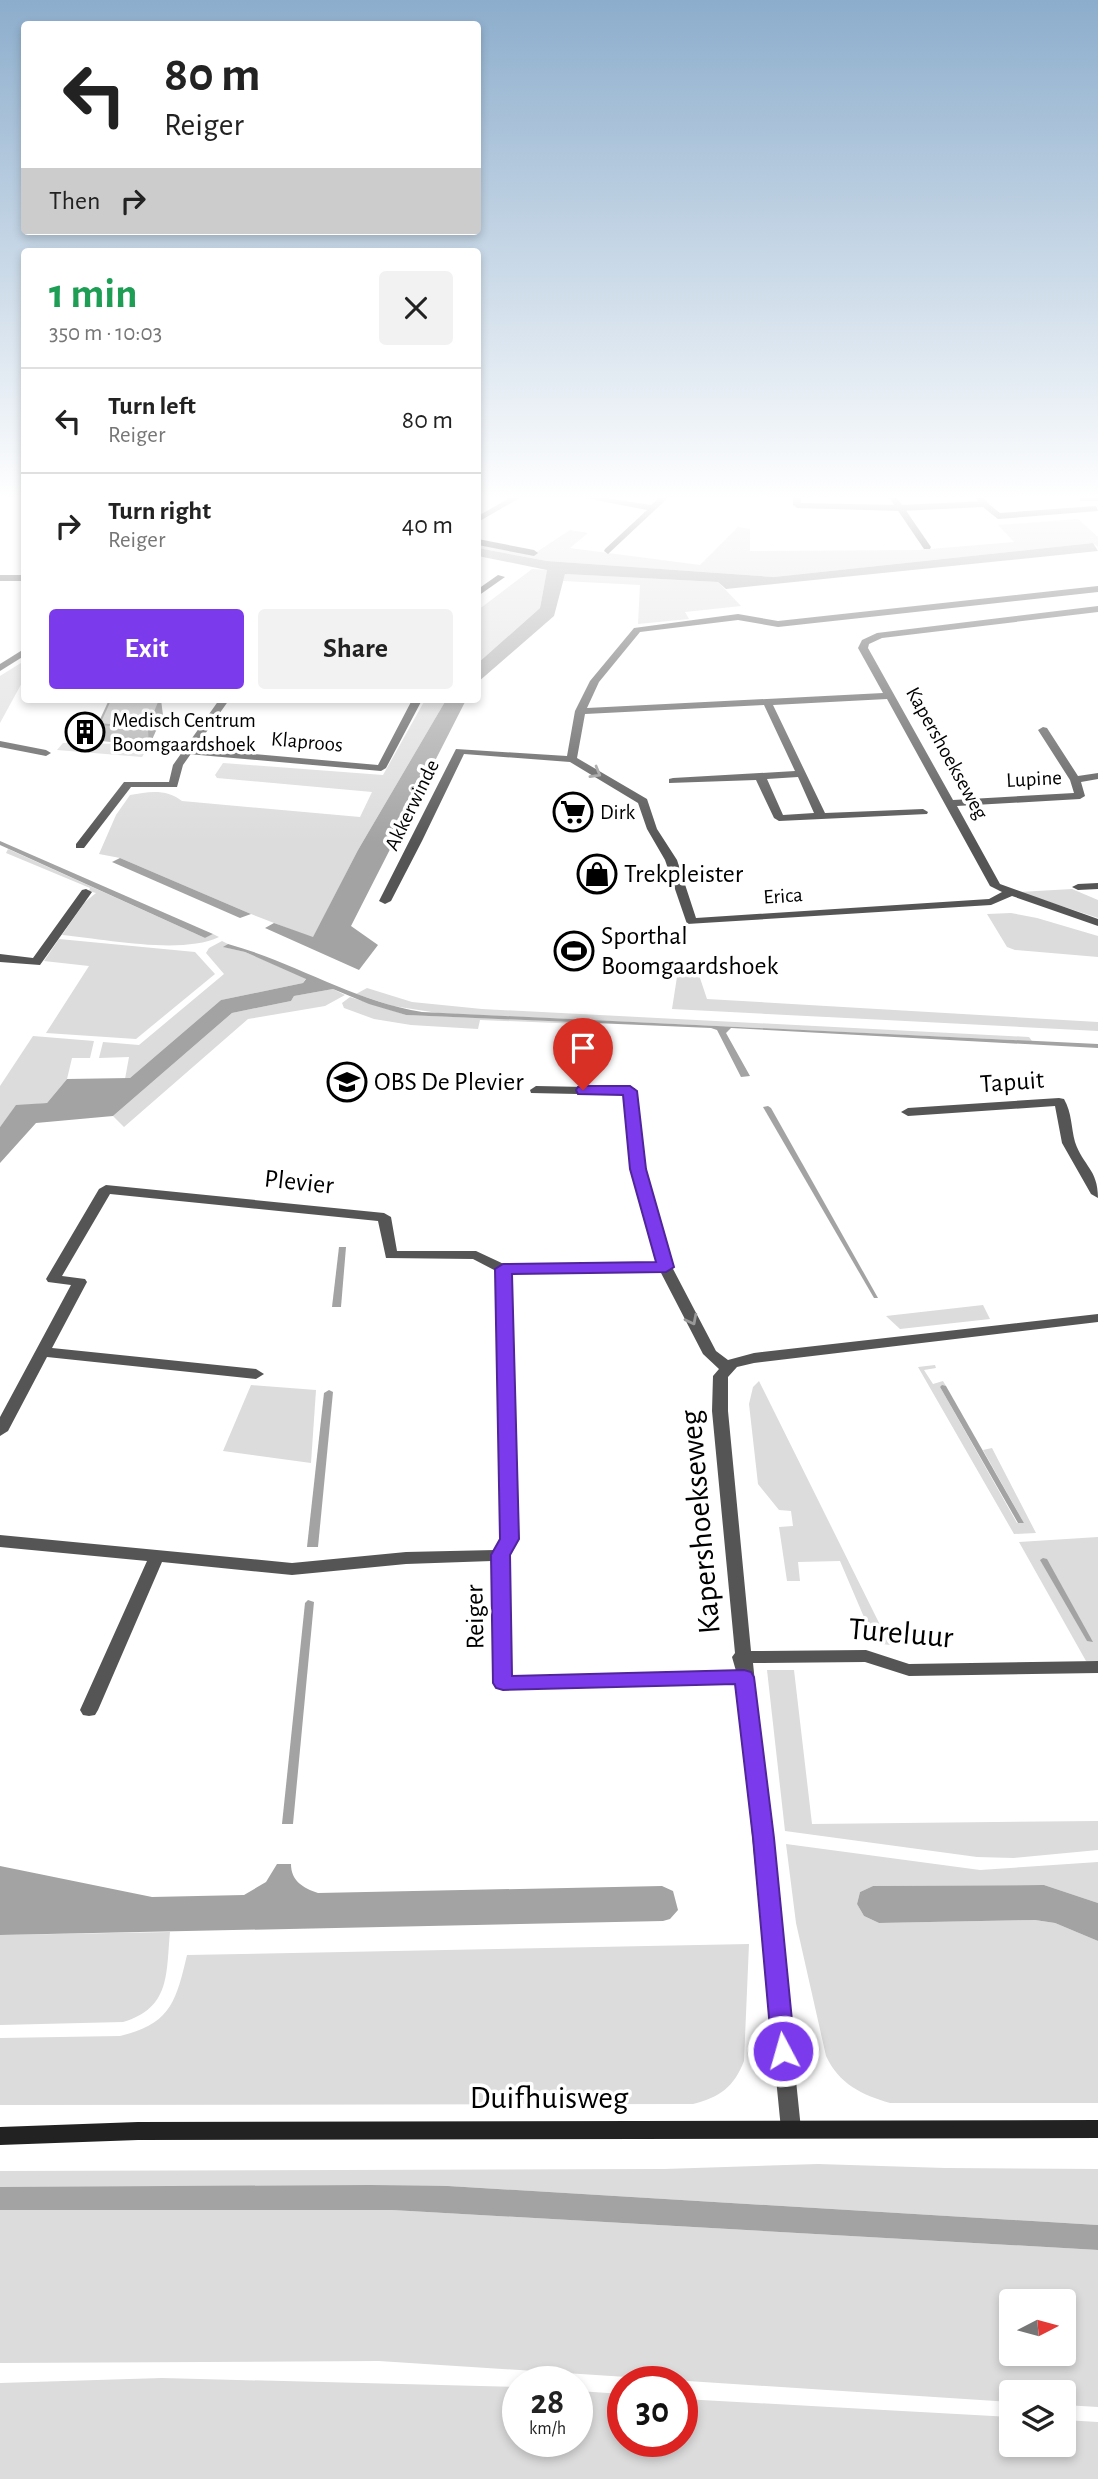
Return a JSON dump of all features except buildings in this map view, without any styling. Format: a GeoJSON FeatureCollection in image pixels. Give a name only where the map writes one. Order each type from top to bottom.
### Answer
{"type":"FeatureCollection","features":[{"type":"Feature","properties":{"kind":"main road","name":"Duifhuisweg"},"geometry":{"type":"LineString","coordinates":[[0,2136],[138,2131],[1098,2129]]}},
{"type":"Feature","properties":{"kind":"street"},"geometry":{"type":"LineString","coordinates":[[572,759],[580,711],[595,681],[637,630],[738,617],[778,624],[887,612]]}},
{"type":"Feature","properties":{"kind":"street"},"geometry":{"type":"LineString","coordinates":[[1013,612],[1019,618]]}},
{"type":"Feature","properties":{"kind":"street","name":"Kapershoekseweg"},"geometry":{"type":"LineString","coordinates":[[1074,612],[892,633],[871,638],[863,648],[996,886],[1098,923]]}},
{"type":"Feature","properties":{"kind":"street"},"geometry":{"type":"LineString","coordinates":[[0,668],[21,654]]}},
{"type":"Feature","properties":{"kind":"street"},"geometry":{"type":"LineString","coordinates":[[580,711],[889,696]]}},
{"type":"Feature","properties":{"kind":"street"},"geometry":{"type":"LineString","coordinates":[[767,702],[821,816]]}},
{"type":"Feature","properties":{"kind":"street"},"geometry":{"type":"LineString","coordinates":[[80,846],[128,784],[173,785],[178,765],[221,703]]}},
{"type":"Feature","properties":{"kind":"street","name":"Klaproos"},"geometry":{"type":"LineString","coordinates":[[188,751],[381,768],[415,703]]}},
{"type":"Feature","properties":{"kind":"street"},"geometry":{"type":"LineString","coordinates":[[1043,730],[1075,780]]}},
{"type":"Feature","properties":{"kind":"street"},"geometry":{"type":"LineString","coordinates":[[0,744],[46,752]]}},
{"type":"Feature","properties":{"kind":"street","name":"Akkerwinde"},"geometry":{"type":"LineString","coordinates":[[384,901],[417,841],[460,751],[572,759]]}},
{"type":"Feature","properties":{"kind":"street","name":"Erica"},"geometry":{"type":"LineString","coordinates":[[572,759],[643,801],[652,830],[671,860],[691,922],[991,902],[1011,892]]}},
{"type":"Feature","properties":{"kind":"street"},"geometry":{"type":"LineString","coordinates":[[673,781],[802,774]]}},
{"type":"Feature","properties":{"kind":"street"},"geometry":{"type":"LineString","coordinates":[[760,776],[779,818],[923,812]]}},
{"type":"Feature","properties":{"kind":"street","name":"Lupine"},"geometry":{"type":"LineString","coordinates":[[949,803],[1080,796],[1075,780],[1098,776]]}},
{"type":"Feature","properties":{"kind":"street"},"geometry":{"type":"LineString","coordinates":[[1078,887],[1098,886]]}},
{"type":"Feature","properties":{"kind":"street"},"geometry":{"type":"LineString","coordinates":[[0,958],[36,962],[86,892]]}},
{"type":"Feature","properties":{"kind":"street"},"geometry":{"type":"LineString","coordinates":[[537,1090],[630,1091],[638,1169],[666,1267],[710,1354],[727,1367],[773,1356],[1098,1318]]}},
{"type":"Feature","properties":{"kind":"street","name":"Tapuit"},"geometry":{"type":"LineString","coordinates":[[908,1112],[1059,1102],[1064,1111],[1069,1143],[1098,1194]]}},
{"type":"Feature","properties":{"kind":"street","name":"Plevier"},"geometry":{"type":"LineString","coordinates":[[0,1431],[80,1282],[53,1279],[106,1189],[384,1217],[391,1255],[476,1255],[503,1269],[666,1267]]}},
{"type":"Feature","properties":{"kind":"street","name":"Reiger"},"geometry":{"type":"LineString","coordinates":[[503,1269],[509,1539],[500,1555],[503,1683],[743,1667]]}},
{"type":"Feature","properties":{"kind":"street"},"geometry":{"type":"LineString","coordinates":[[41,1352],[256,1374]]}},
{"type":"Feature","properties":{"kind":"street","name":"Kapershoekseweg"},"geometry":{"type":"LineString","coordinates":[[727,1367],[719,1386],[743,1667],[763,1838],[791,2129]]}},
{"type":"Feature","properties":{"kind":"street"},"geometry":{"type":"LineString","coordinates":[[0,1541],[292,1569],[406,1559],[500,1555]]}},
{"type":"Feature","properties":{"kind":"street"},"geometry":{"type":"LineString","coordinates":[[89,1710],[158,1556]]}},
{"type":"Feature","properties":{"kind":"street","name":"Tureluur"},"geometry":{"type":"LineString","coordinates":[[743,1667],[866,1656],[909,1670],[1098,1667]]}},
{"type":"Feature","properties":{"kind":"shaded area"},"geometry":{"type":"Polygon","coordinates":[[[481,612],[536,612],[481,660],[481,612]]]}},
{"type":"Feature","properties":{"kind":"shaded area"},"geometry":{"type":"Polygon","coordinates":[[[536,612],[555,612],[554,616],[481,679],[481,660],[536,612]]]}},
{"type":"Feature","properties":{"kind":"shaded area"},"geometry":{"type":"Polygon","coordinates":[[[639,612],[688,612],[685,612],[689,619],[638,624],[639,612]]]}},
{"type":"Feature","properties":{"kind":"shaded area"},"geometry":{"type":"Polygon","coordinates":[[[21,663],[21,684],[0,723],[0,676],[21,663]]]}},
{"type":"Feature","properties":{"kind":"shaded area"},"geometry":{"type":"Polygon","coordinates":[[[423,703],[444,703],[358,850],[313,938],[120,858],[99,854],[116,815],[130,795],[158,792],[182,801],[360,817],[372,792],[217,778],[215,775],[223,763],[383,775],[423,703]]]}},
{"type":"Feature","properties":{"kind":"shaded area"},"geometry":{"type":"Polygon","coordinates":[[[444,703],[464,703],[351,926],[378,945],[359,970],[265,928],[274,923],[313,937],[358,850],[444,703]]]}},
{"type":"Feature","properties":{"kind":"shaded area"},"geometry":{"type":"Polygon","coordinates":[[[63,743],[124,744],[148,748],[142,757],[57,750],[63,743]]]}},
{"type":"Feature","properties":{"kind":"shaded area"},"geometry":{"type":"Polygon","coordinates":[[[0,841],[213,934],[205,938],[0,845],[0,841]]]}},
{"type":"Feature","properties":{"kind":"shaded area"},"geometry":{"type":"Polygon","coordinates":[[[8,849],[205,938],[213,934],[219,937],[184,945],[164,945],[62,935],[85,902],[96,893],[89,891],[90,888],[6,853],[8,849]]]}},
{"type":"Feature","properties":{"kind":"shaded area"},"geometry":{"type":"Polygon","coordinates":[[[120,858],[251,914],[240,918],[112,862],[120,858]]]}},
{"type":"Feature","properties":{"kind":"shaded area"},"geometry":{"type":"Polygon","coordinates":[[[1072,889],[1098,900],[1098,918],[1019,892],[1072,889]]]}},
{"type":"Feature","properties":{"kind":"shaded area"},"geometry":{"type":"Polygon","coordinates":[[[1011,913],[1098,936],[1098,957],[1015,950],[1007,947],[987,914],[1011,913]]]}},
{"type":"Feature","properties":{"kind":"shaded area"},"geometry":{"type":"Polygon","coordinates":[[[59,939],[195,952],[215,974],[136,1039],[46,1033],[89,966],[44,961],[59,939]]]}},
{"type":"Feature","properties":{"kind":"shaded area"},"geometry":{"type":"Polygon","coordinates":[[[222,941],[228,944],[224,947],[245,952],[306,978],[303,983],[221,1000],[130,1078],[125,1079],[129,1057],[99,1058],[103,1042],[139,1045],[224,974],[206,953],[209,948],[222,941]]]}},
{"type":"Feature","properties":{"kind":"shaded area"},"geometry":{"type":"Polygon","coordinates":[[[228,944],[372,999],[422,1012],[1098,1044],[1098,1048],[731,1028],[726,1033],[750,1076],[741,1077],[717,1030],[711,1028],[406,1015],[333,989],[294,996],[291,1001],[232,1013],[113,1116],[36,1123],[0,1163],[0,1127],[16,1105],[47,1103],[67,1079],[130,1078],[221,1000],[303,983],[306,979],[245,952],[223,947],[228,944]]]}},
{"type":"Feature","properties":{"kind":"shaded area"},"geometry":{"type":"Polygon","coordinates":[[[695,963],[707,999],[1098,1022],[1098,1031],[672,1009],[679,964],[695,963]]]}},
{"type":"Feature","properties":{"kind":"shaded area"},"geometry":{"type":"Polygon","coordinates":[[[367,988],[412,1002],[482,1009],[1029,1037],[1032,1041],[438,1013],[393,1006],[356,994],[367,988]]]}},
{"type":"Feature","properties":{"kind":"shaded area"},"geometry":{"type":"Polygon","coordinates":[[[333,989],[345,995],[325,1006],[248,1019],[124,1127],[113,1116],[232,1013],[291,1001],[294,996],[333,989]]]}},
{"type":"Feature","properties":{"kind":"shaded area"},"geometry":{"type":"Polygon","coordinates":[[[350,997],[406,1015],[580,1024],[480,1020],[478,1029],[411,1025],[374,1019],[344,1008],[342,1003],[350,997]]]}},
{"type":"Feature","properties":{"kind":"shaded area"},"geometry":{"type":"Polygon","coordinates":[[[33,1036],[94,1041],[90,1058],[72,1058],[67,1079],[47,1103],[16,1106],[0,1127],[0,1086],[33,1036]]]}},
{"type":"Feature","properties":{"kind":"shaded area"},"geometry":{"type":"Polygon","coordinates":[[[768,1106],[878,1298],[874,1298],[763,1107],[768,1106]]]}},
{"type":"Feature","properties":{"kind":"shaded area"},"geometry":{"type":"Polygon","coordinates":[[[339,1247],[346,1247],[341,1307],[332,1307],[339,1247]]]}},
{"type":"Feature","properties":{"kind":"shaded area"},"geometry":{"type":"Polygon","coordinates":[[[983,1305],[990,1319],[900,1329],[886,1316],[983,1305]]]}},
{"type":"Feature","properties":{"kind":"shaded area"},"geometry":{"type":"Polygon","coordinates":[[[935,1365],[936,1368],[924,1370],[933,1384],[943,1381],[946,1386],[940,1387],[1017,1523],[1024,1523],[983,1450],[992,1448],[1036,1533],[1014,1534],[918,1367],[935,1365]]]}},
{"type":"Feature","properties":{"kind":"shaded area"},"geometry":{"type":"Polygon","coordinates":[[[759,1381],[890,1645],[875,1643],[840,1561],[798,1562],[800,1581],[787,1581],[779,1527],[793,1526],[791,1511],[779,1510],[758,1484],[749,1404],[753,1387],[759,1381]]]}},
{"type":"Feature","properties":{"kind":"shaded area"},"geometry":{"type":"Polygon","coordinates":[[[251,1385],[316,1390],[311,1463],[223,1451],[251,1385]]]}},
{"type":"Feature","properties":{"kind":"shaded area"},"geometry":{"type":"Polygon","coordinates":[[[946,1386],[1024,1523],[1018,1523],[940,1387],[946,1386]]]}},
{"type":"Feature","properties":{"kind":"shaded area"},"geometry":{"type":"Polygon","coordinates":[[[329,1390],[333,1392],[318,1547],[307,1547],[324,1393],[329,1390]]]}},
{"type":"Feature","properties":{"kind":"shaded area"},"geometry":{"type":"Polygon","coordinates":[[[1098,1537],[1098,1661],[1086,1661],[1019,1542],[1098,1537]]]}},
{"type":"Feature","properties":{"kind":"shaded area"},"geometry":{"type":"Polygon","coordinates":[[[1047,1559],[1093,1642],[1087,1641],[1040,1560],[1047,1559]]]}},
{"type":"Feature","properties":{"kind":"shaded area"},"geometry":{"type":"Polygon","coordinates":[[[308,1600],[314,1602],[293,1824],[282,1824],[305,1603],[308,1600]]]}},
{"type":"Feature","properties":{"kind":"shaded area"},"geometry":{"type":"Polygon","coordinates":[[[767,1670],[794,1670],[812,1824],[1098,1821],[1098,1850],[1014,1858],[977,1857],[785,1831],[767,1670]]]}},
{"type":"Feature","properties":{"kind":"shaded area"},"geometry":{"type":"Polygon","coordinates":[[[786,1844],[980,1870],[1098,1862],[1098,1903],[1044,1885],[873,1886],[860,1892],[857,1904],[864,1916],[879,1923],[1035,1920],[1055,1923],[1098,1941],[1098,2103],[890,2103],[852,2087],[831,2066],[826,2056],[796,1923],[786,1844]]]}},
{"type":"Feature","properties":{"kind":"shaded area"},"geometry":{"type":"Polygon","coordinates":[[[277,1864],[291,1864],[293,1875],[299,1883],[318,1893],[662,1886],[673,1891],[678,1910],[670,1919],[663,1921],[0,1935],[0,1866],[152,1897],[244,1895],[266,1882],[277,1864]]]}},
{"type":"Feature","properties":{"kind":"shaded area"},"geometry":{"type":"Polygon","coordinates":[[[1044,1885],[1098,1903],[1098,1941],[1055,1923],[1035,1920],[879,1923],[864,1916],[857,1904],[860,1892],[873,1886],[1044,1885]]]}},
{"type":"Feature","properties":{"kind":"shaded area"},"geometry":{"type":"Polygon","coordinates":[[[170,1932],[163,1987],[150,2008],[139,2016],[123,2022],[0,2025],[0,1935],[170,1932]]]}},
{"type":"Feature","properties":{"kind":"shaded area"},"geometry":{"type":"Polygon","coordinates":[[[749,1944],[744,2061],[736,2078],[725,2090],[693,2104],[0,2105],[0,2038],[120,2036],[137,2031],[161,2017],[168,2008],[179,1985],[187,1955],[749,1944]]]}},
{"type":"Feature","properties":{"kind":"shaded area"},"geometry":{"type":"Polygon","coordinates":[[[818,2164],[1098,2169],[1098,2225],[448,2186],[0,2187],[0,2171],[664,2169],[818,2164]]]}},
{"type":"Feature","properties":{"kind":"shaded area"},"geometry":{"type":"Polygon","coordinates":[[[448,2186],[1098,2225],[1098,2250],[392,2210],[0,2210],[0,2187],[448,2186]]]}},
{"type":"Feature","properties":{"kind":"shaded area"},"geometry":{"type":"Polygon","coordinates":[[[0,2210],[392,2210],[1098,2250],[1098,2407],[1076,2406],[1076,2380],[999,2380],[999,2401],[698,2382],[698,2366],[607,2366],[607,2376],[593,2375],[593,2366],[502,2366],[502,2369],[379,2361],[0,2363],[0,2210]]]}},
{"type":"Feature","properties":{"kind":"shaded area"},"geometry":{"type":"Polygon","coordinates":[[[162,2378],[502,2387],[502,2457],[593,2457],[593,2392],[607,2393],[607,2457],[698,2457],[698,2400],[999,2416],[999,2457],[1076,2457],[1076,2421],[1098,2422],[1098,2479],[0,2479],[0,2383],[162,2378]]]}},
{"type":"Feature","properties":{"kind":"place","name":"Medisch Centrum Boomgaardshoek"},"geometry":{"type":"Point","coordinates":[85,732]}},
{"type":"Feature","properties":{"kind":"place","name":"Dirk"},"geometry":{"type":"Point","coordinates":[573,812]}},
{"type":"Feature","properties":{"kind":"place","name":"Trekpleister"},"geometry":{"type":"Point","coordinates":[597,874]}},
{"type":"Feature","properties":{"kind":"place","name":"Sporthal Boomgaardshoek"},"geometry":{"type":"Point","coordinates":[574,951]}},
{"type":"Feature","properties":{"kind":"place","name":"OBS De Plevier"},"geometry":{"type":"Point","coordinates":[347,1082]}},
{"type":"Feature","properties":{"kind":"route"},"geometry":{"type":"LineString","coordinates":[[583,1090],[630,1091],[638,1169],[666,1267],[503,1269],[509,1539],[500,1555],[503,1683],[744,1677],[763,1838],[783,2051]]}}]}
